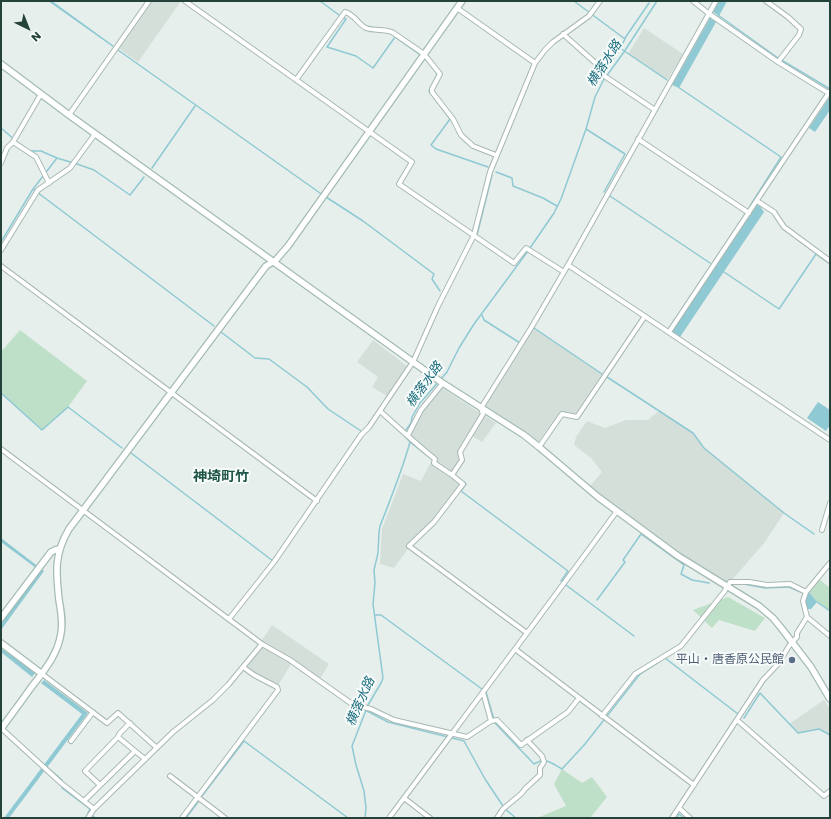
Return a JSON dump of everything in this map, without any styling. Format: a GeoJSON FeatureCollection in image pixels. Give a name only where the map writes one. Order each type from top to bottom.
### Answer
{"type":"FeatureCollection","features":[{"type":"Feature","properties":{"kind":"street"},"geometry":{"type":"LineString","coordinates":[[69,114],[149,1]]}},
{"type":"Feature","properties":{"kind":"street"},"geometry":{"type":"LineString","coordinates":[[185,1],[412,162],[399,184],[514,263],[526,248],[564,272]]}},
{"type":"Feature","properties":{"kind":"street"},"geometry":{"type":"LineString","coordinates":[[94,809],[61,783],[1,728],[42,674],[57,648],[61,634],[62,616],[57,584],[56,565],[63,539],[83,510],[266,266],[279,256],[288,246],[462,1]]}},
{"type":"Feature","properties":{"kind":"street"},"geometry":{"type":"LineString","coordinates":[[229,619],[274,562],[361,435],[369,427],[412,362],[438,306],[474,235],[490,172],[496,155],[535,63],[545,50],[563,34],[590,14],[600,1]]}},
{"type":"Feature","properties":{"kind":"street"},"geometry":{"type":"LineString","coordinates":[[669,332],[830,93],[778,62],[708,14],[693,1]]}},
{"type":"Feature","properties":{"kind":"street"},"geometry":{"type":"LineString","coordinates":[[481,408],[564,272],[716,1]]}},
{"type":"Feature","properties":{"kind":"street"},"geometry":{"type":"LineString","coordinates":[[766,1],[788,17],[801,29],[778,62]]}},
{"type":"Feature","properties":{"kind":"street"},"geometry":{"type":"LineString","coordinates":[[457,8],[535,63]]}},
{"type":"Feature","properties":{"kind":"street"},"geometry":{"type":"LineString","coordinates":[[296,80],[345,12],[347,12],[354,16],[363,26],[368,29],[388,30],[424,54],[440,74],[432,89],[432,92],[453,119],[461,134],[473,146],[496,155]]}},
{"type":"Feature","properties":{"kind":"street"},"geometry":{"type":"LineString","coordinates":[[563,34],[600,67],[603,75],[655,110]]}},
{"type":"Feature","properties":{"kind":"street"},"geometry":{"type":"LineString","coordinates":[[1,64],[95,134],[412,362],[524,435],[598,497],[678,556],[759,606],[773,618],[792,642],[811,667],[830,699]]}},
{"type":"Feature","properties":{"kind":"street"},"geometry":{"type":"LineString","coordinates":[[1,163],[7,148],[13,142],[42,94]]}},
{"type":"Feature","properties":{"kind":"street"},"geometry":{"type":"LineString","coordinates":[[1,250],[35,193],[70,168],[95,134]]}},
{"type":"Feature","properties":{"kind":"street"},"geometry":{"type":"LineString","coordinates":[[638,139],[751,209]]}},
{"type":"Feature","properties":{"kind":"street"},"geometry":{"type":"LineString","coordinates":[[13,142],[36,157],[49,183]]}},
{"type":"Feature","properties":{"kind":"street"},"geometry":{"type":"LineString","coordinates":[[757,201],[774,212],[784,227],[830,260]]}},
{"type":"Feature","properties":{"kind":"street"},"geometry":{"type":"LineString","coordinates":[[568,265],[830,440]]}},
{"type":"Feature","properties":{"kind":"street"},"geometry":{"type":"LineString","coordinates":[[1,266],[317,501]]}},
{"type":"Feature","properties":{"kind":"street"},"geometry":{"type":"LineString","coordinates":[[539,447],[562,414],[577,417],[644,316]]}},
{"type":"Feature","properties":{"kind":"street"},"geometry":{"type":"LineString","coordinates":[[405,433],[441,382]]}},
{"type":"Feature","properties":{"kind":"street"},"geometry":{"type":"LineString","coordinates":[[452,475],[462,460],[460,452],[483,414],[481,408]]}},
{"type":"Feature","properties":{"kind":"street"},"geometry":{"type":"LineString","coordinates":[[380,411],[434,461],[464,484],[434,522],[409,546],[527,633]]}},
{"type":"Feature","properties":{"kind":"street"},"geometry":{"type":"LineString","coordinates":[[1,449],[262,644],[290,660],[352,704],[371,709],[394,720],[467,737],[492,721],[497,720],[520,745],[568,712],[579,698]]}},
{"type":"Feature","properties":{"kind":"street"},"geometry":{"type":"LineString","coordinates":[[822,530],[830,503]]}},
{"type":"Feature","properties":{"kind":"street"},"geometry":{"type":"LineString","coordinates":[[389,818],[617,511]]}},
{"type":"Feature","properties":{"kind":"street"},"geometry":{"type":"LineString","coordinates":[[1,618],[51,552],[59,550]]}},
{"type":"Feature","properties":{"kind":"street"},"geometry":{"type":"LineString","coordinates":[[672,818],[764,680],[778,664],[789,646],[797,637],[797,634],[806,617],[803,601],[806,592],[830,563]]}},
{"type":"Feature","properties":{"kind":"street"},"geometry":{"type":"LineString","coordinates":[[602,716],[635,674],[681,646],[724,592],[730,582],[749,582],[767,585],[790,584],[806,592]]}},
{"type":"Feature","properties":{"kind":"street"},"geometry":{"type":"LineString","coordinates":[[806,617],[830,636]]}},
{"type":"Feature","properties":{"kind":"street"},"geometry":{"type":"LineString","coordinates":[[1,643],[108,723],[118,713],[157,748]]}},
{"type":"Feature","properties":{"kind":"street"},"geometry":{"type":"LineString","coordinates":[[88,818],[94,809],[173,732],[213,700],[228,685],[262,644]]}},
{"type":"Feature","properties":{"kind":"street"},"geometry":{"type":"LineString","coordinates":[[515,650],[694,785]]}},
{"type":"Feature","properties":{"kind":"street"},"geometry":{"type":"LineString","coordinates":[[182,818],[278,690],[277,687],[254,675],[243,667]]}},
{"type":"Feature","properties":{"kind":"street"},"geometry":{"type":"LineString","coordinates":[[485,690],[492,721]]}},
{"type":"Feature","properties":{"kind":"street"},"geometry":{"type":"LineString","coordinates":[[71,741],[93,712]]}},
{"type":"Feature","properties":{"kind":"street"},"geometry":{"type":"LineString","coordinates":[[737,720],[824,796],[830,791]]}},
{"type":"Feature","properties":{"kind":"street"},"geometry":{"type":"LineString","coordinates":[[100,785],[85,771],[130,724]]}},
{"type":"Feature","properties":{"kind":"street"},"geometry":{"type":"LineString","coordinates":[[118,737],[144,760]]}},
{"type":"Feature","properties":{"kind":"street"},"geometry":{"type":"LineString","coordinates":[[497,818],[525,788],[540,775],[540,768],[544,762],[542,756],[528,740]]}},
{"type":"Feature","properties":{"kind":"street"},"geometry":{"type":"LineString","coordinates":[[84,801],[135,751]]}},
{"type":"Feature","properties":{"kind":"street"},"geometry":{"type":"LineString","coordinates":[[170,776],[225,818]]}},
{"type":"Feature","properties":{"kind":"street"},"geometry":{"type":"LineString","coordinates":[[404,798],[430,818]]}},
{"type":"Feature","properties":{"kind":"street"},"geometry":{"type":"LineString","coordinates":[[679,808],[690,818]]}},
{"type":"Feature","properties":{"kind":"shaded area"},"geometry":{"type":"Polygon","coordinates":[[[152,1],[181,1],[138,62],[118,48],[152,1]]]}},
{"type":"Feature","properties":{"kind":"shaded area"},"geometry":{"type":"Polygon","coordinates":[[[644,28],[683,54],[667,80],[628,54],[644,28]]]}},
{"type":"Feature","properties":{"kind":"shaded area"},"geometry":{"type":"Polygon","coordinates":[[[531,326],[602,374],[575,414],[561,411],[538,442],[517,426],[482,404],[531,326]]]}},
{"type":"Feature","properties":{"kind":"shaded area"},"geometry":{"type":"Polygon","coordinates":[[[373,340],[407,366],[387,396],[372,387],[378,377],[357,362],[373,340]]]}},
{"type":"Feature","properties":{"kind":"shaded area"},"geometry":{"type":"Polygon","coordinates":[[[439,386],[496,423],[482,442],[472,436],[462,452],[464,461],[454,474],[466,484],[436,523],[410,546],[394,568],[380,564],[382,529],[403,474],[421,481],[432,460],[404,437],[420,409],[439,386]]]}},
{"type":"Feature","properties":{"kind":"shaded area"},"geometry":{"type":"Polygon","coordinates":[[[659,411],[693,433],[704,448],[784,513],[765,542],[732,580],[726,584],[629,517],[590,486],[602,472],[591,458],[574,445],[576,437],[587,421],[605,428],[626,420],[648,420],[659,411]]]}},
{"type":"Feature","properties":{"kind":"shaded area"},"geometry":{"type":"Polygon","coordinates":[[[272,625],[329,664],[318,682],[291,664],[276,689],[243,669],[272,625]]]}},
{"type":"Feature","properties":{"kind":"shaded area"},"geometry":{"type":"Polygon","coordinates":[[[824,700],[830,709],[830,735],[819,729],[798,733],[789,724],[824,700]]]}},
{"type":"Feature","properties":{"kind":"green space"},"geometry":{"type":"Polygon","coordinates":[[[20,330],[87,381],[68,407],[42,430],[1,393],[1,352],[20,330]]]}},
{"type":"Feature","properties":{"kind":"green space"},"geometry":{"type":"Polygon","coordinates":[[[819,579],[830,588],[830,611],[817,602],[809,592],[819,579]]]}},
{"type":"Feature","properties":{"kind":"green space"},"geometry":{"type":"Polygon","coordinates":[[[728,597],[765,618],[755,631],[719,620],[712,628],[693,610],[728,597]]]}},
{"type":"Feature","properties":{"kind":"green space"},"geometry":{"type":"Polygon","coordinates":[[[562,769],[582,783],[592,777],[607,797],[590,818],[537,818],[566,806],[554,784],[562,769]]]}},
{"type":"Feature","properties":{"kind":"water"},"geometry":{"type":"Polygon","coordinates":[[[48,1],[52,1],[114,46],[113,47],[48,1]]]}},
{"type":"Feature","properties":{"kind":"water"},"geometry":{"type":"Polygon","coordinates":[[[719,1],[727,1],[719,16],[713,12],[719,1]]]}},
{"type":"Feature","properties":{"kind":"water"},"geometry":{"type":"Polygon","coordinates":[[[710,18],[716,22],[679,88],[672,85],[710,18]]]}},
{"type":"Feature","properties":{"kind":"water"},"geometry":{"type":"Polygon","coordinates":[[[829,98],[830,110],[815,132],[809,128],[829,98]]]}},
{"type":"Feature","properties":{"kind":"water"},"geometry":{"type":"Polygon","coordinates":[[[757,205],[760,206],[764,212],[680,337],[672,332],[757,205]]]}},
{"type":"Feature","properties":{"kind":"water"},"geometry":{"type":"Polygon","coordinates":[[[818,402],[830,410],[830,425],[826,431],[807,418],[818,402]]]}},
{"type":"Feature","properties":{"kind":"water"},"geometry":{"type":"Polygon","coordinates":[[[1,538],[44,571],[1,630],[1,624],[40,571],[1,542],[1,538]]]}},
{"type":"Feature","properties":{"kind":"water"},"geometry":{"type":"Polygon","coordinates":[[[809,592],[817,602],[811,609],[808,609],[804,602],[809,592]]]}},
{"type":"Feature","properties":{"kind":"water"},"geometry":{"type":"Polygon","coordinates":[[[1,648],[35,673],[32,677],[1,652],[1,648]]]}},
{"type":"Feature","properties":{"kind":"water"},"geometry":{"type":"Polygon","coordinates":[[[44,680],[88,713],[9,818],[4,818],[82,714],[41,683],[44,680]]]}},
{"type":"Feature","properties":{"kind":"waterway"},"geometry":{"type":"LineString","coordinates":[[320,1],[339,15]]}},
{"type":"Feature","properties":{"kind":"waterway"},"geometry":{"type":"LineString","coordinates":[[574,1],[625,39],[620,48],[667,80]]}},
{"type":"Feature","properties":{"kind":"waterway","name":"横落水路"},"geometry":{"type":"LineString","coordinates":[[530,248],[554,213],[561,199],[586,129],[595,97],[603,81],[657,1]]}},
{"type":"Feature","properties":{"kind":"waterway"},"geometry":{"type":"LineString","coordinates":[[625,38],[649,3]]}},
{"type":"Feature","properties":{"kind":"waterway"},"geometry":{"type":"LineString","coordinates":[[718,15],[778,58],[830,89]]}},
{"type":"Feature","properties":{"kind":"waterway"},"geometry":{"type":"LineString","coordinates":[[344,18],[346,19],[327,47],[356,56],[373,68],[395,37],[419,54]]}},
{"type":"Feature","properties":{"kind":"waterway"},"geometry":{"type":"LineString","coordinates":[[605,70],[620,49]]}},
{"type":"Feature","properties":{"kind":"waterway"},"geometry":{"type":"LineString","coordinates":[[118,50],[320,193]]}},
{"type":"Feature","properties":{"kind":"waterway"},"geometry":{"type":"LineString","coordinates":[[424,57],[437,75],[429,91],[450,119],[431,145],[436,149],[488,167]]}},
{"type":"Feature","properties":{"kind":"waterway"},"geometry":{"type":"LineString","coordinates":[[678,87],[781,157],[750,206],[754,209]]}},
{"type":"Feature","properties":{"kind":"waterway"},"geometry":{"type":"LineString","coordinates":[[152,168],[195,106]]}},
{"type":"Feature","properties":{"kind":"waterway"},"geometry":{"type":"LineString","coordinates":[[1,128],[24,147]]}},
{"type":"Feature","properties":{"kind":"waterway"},"geometry":{"type":"LineString","coordinates":[[586,129],[625,154],[604,192]]}},
{"type":"Feature","properties":{"kind":"waterway"},"geometry":{"type":"LineString","coordinates":[[1,242],[33,189],[57,158],[41,151],[31,151]]}},
{"type":"Feature","properties":{"kind":"waterway"},"geometry":{"type":"LineString","coordinates":[[57,158],[94,170],[130,195],[144,177]]}},
{"type":"Feature","properties":{"kind":"waterway"},"geometry":{"type":"LineString","coordinates":[[496,172],[512,178],[513,186],[543,198],[557,206]]}},
{"type":"Feature","properties":{"kind":"waterway"},"geometry":{"type":"LineString","coordinates":[[477,235],[492,175]]}},
{"type":"Feature","properties":{"kind":"waterway"},"geometry":{"type":"LineString","coordinates":[[33,189],[214,326]]}},
{"type":"Feature","properties":{"kind":"waterway"},"geometry":{"type":"LineString","coordinates":[[610,196],[710,263]]}},
{"type":"Feature","properties":{"kind":"waterway"},"geometry":{"type":"LineString","coordinates":[[326,197],[363,221],[434,274],[432,279],[440,291]]}},
{"type":"Feature","properties":{"kind":"waterway","name":"横落水路"},"geometry":{"type":"LineString","coordinates":[[365,818],[366,808],[364,791],[352,746],[368,705],[383,678],[373,604],[375,583],[374,570],[378,553],[380,526],[400,474],[410,442],[403,434],[411,423],[412,417],[420,403],[447,372],[459,348],[474,324],[528,251]]}},
{"type":"Feature","properties":{"kind":"waterway"},"geometry":{"type":"LineString","coordinates":[[724,272],[779,309],[816,254],[830,264]]}},
{"type":"Feature","properties":{"kind":"waterway"},"geometry":{"type":"LineString","coordinates":[[482,315],[484,320],[521,343]]}},
{"type":"Feature","properties":{"kind":"waterway"},"geometry":{"type":"LineString","coordinates":[[534,328],[602,374]]}},
{"type":"Feature","properties":{"kind":"waterway"},"geometry":{"type":"LineString","coordinates":[[221,332],[255,358],[269,359],[307,387],[328,409],[361,431]]}},
{"type":"Feature","properties":{"kind":"waterway"},"geometry":{"type":"LineString","coordinates":[[607,377],[693,433],[704,448],[784,513],[814,534]]}},
{"type":"Feature","properties":{"kind":"waterway"},"geometry":{"type":"LineString","coordinates":[[1,393],[42,430],[68,407],[122,448]]}},
{"type":"Feature","properties":{"kind":"waterway"},"geometry":{"type":"LineString","coordinates":[[410,442],[434,461]]}},
{"type":"Feature","properties":{"kind":"waterway"},"geometry":{"type":"LineString","coordinates":[[131,453],[273,561]]}},
{"type":"Feature","properties":{"kind":"waterway"},"geometry":{"type":"LineString","coordinates":[[464,482],[466,484],[461,491],[568,571],[561,581]]}},
{"type":"Feature","properties":{"kind":"waterway"},"geometry":{"type":"LineString","coordinates":[[597,600],[625,562],[623,560],[641,534],[684,565],[681,574],[692,580],[709,583]]}},
{"type":"Feature","properties":{"kind":"waterway"},"geometry":{"type":"LineString","coordinates":[[744,584],[765,588],[789,587],[803,593]]}},
{"type":"Feature","properties":{"kind":"waterway"},"geometry":{"type":"LineString","coordinates":[[566,585],[634,636]]}},
{"type":"Feature","properties":{"kind":"waterway"},"geometry":{"type":"LineString","coordinates":[[817,602],[830,611]]}},
{"type":"Feature","properties":{"kind":"waterway"},"geometry":{"type":"LineString","coordinates":[[375,615],[381,615],[486,692],[495,723],[534,764],[545,761],[562,769],[585,744],[640,674],[665,658],[738,714]]}},
{"type":"Feature","properties":{"kind":"waterway"},"geometry":{"type":"LineString","coordinates":[[744,718],[760,693],[798,733],[819,729],[830,735]]}},
{"type":"Feature","properties":{"kind":"waterway"},"geometry":{"type":"LineString","coordinates":[[367,711],[388,722],[464,741],[485,779],[505,809],[516,818]]}},
{"type":"Feature","properties":{"kind":"waterway"},"geometry":{"type":"LineString","coordinates":[[202,796],[244,741],[348,818]]}},
{"type":"Feature","properties":{"kind":"waterway"},"geometry":{"type":"LineString","coordinates":[[47,767],[62,780]]}},
{"type":"Feature","properties":{"kind":"waterway"},"geometry":{"type":"LineString","coordinates":[[62,788],[90,809],[88,813]]}},
{"type":"Feature","properties":{"kind":"waterway"},"geometry":{"type":"LineString","coordinates":[[186,818],[198,802]]}},
{"type":"Feature","properties":{"kind":"waterway"},"geometry":{"type":"LineString","coordinates":[[677,818],[679,814],[684,818]]}},
{"type":"Feature","properties":{"kind":"place","name":"平山・唐香原公民館"},"geometry":{"type":"Point","coordinates":[792,660]}},
{"type":"Feature","properties":{"kind":"district","name":"神埼町竹"},"geometry":{"type":"Point","coordinates":[221,477]}}]}
